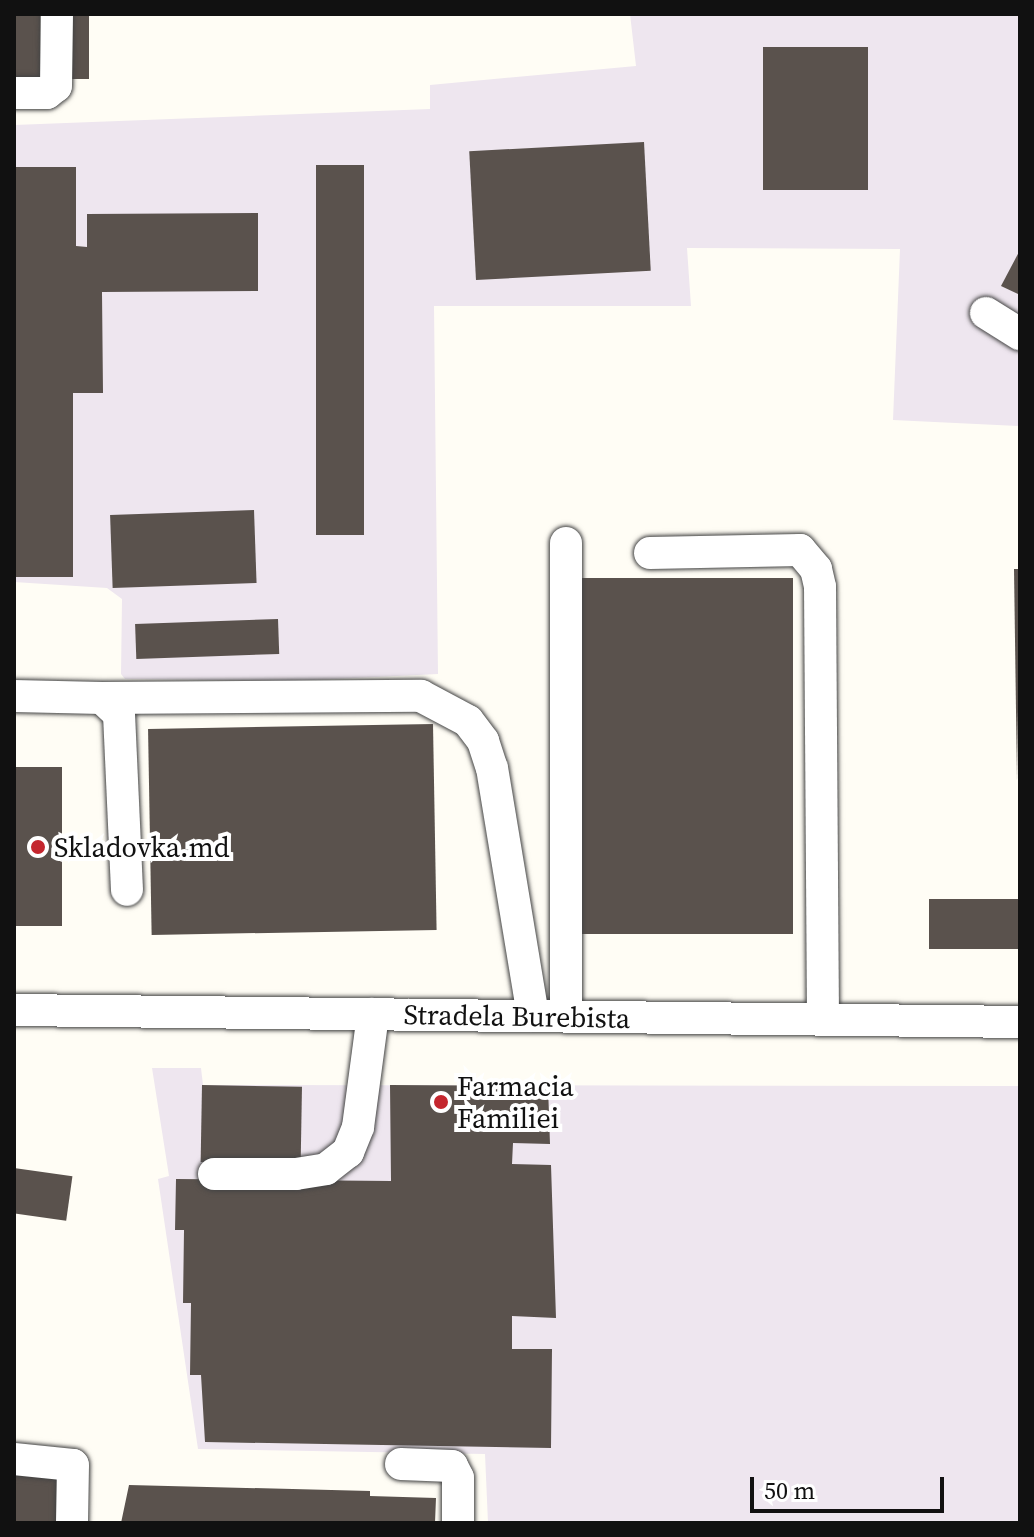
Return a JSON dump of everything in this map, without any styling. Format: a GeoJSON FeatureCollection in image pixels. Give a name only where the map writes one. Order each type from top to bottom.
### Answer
{"type":"FeatureCollection","features":[{"type":"Feature","properties":{"kind":"street"},"geometry":{"type":"LineString","coordinates":[[14,93],[47,93],[56,86],[57,14]]}},
{"type":"Feature","properties":{"kind":"street"},"geometry":{"type":"LineString","coordinates":[[986,313],[1020,334]]}},
{"type":"Feature","properties":{"kind":"street"},"geometry":{"type":"LineString","coordinates":[[566,543],[566,1016]]}},
{"type":"Feature","properties":{"kind":"street"},"geometry":{"type":"LineString","coordinates":[[650,553],[800,550],[816,569],[823,1020]]}},
{"type":"Feature","properties":{"kind":"street"},"geometry":{"type":"LineString","coordinates":[[14,696],[421,696],[468,721],[483,741],[492,768],[533,1016]]}},
{"type":"Feature","properties":{"kind":"street"},"geometry":{"type":"LineString","coordinates":[[102,698],[119,714],[127,890]]}},
{"type":"Feature","properties":{"kind":"street","name":"Stradela Burebista"},"geometry":{"type":"LineString","coordinates":[[14,1010],[1020,1022]]}},
{"type":"Feature","properties":{"kind":"street"},"geometry":{"type":"LineString","coordinates":[[214,1174],[296,1174],[326,1169],[348,1152],[358,1127],[373,1014]]}},
{"type":"Feature","properties":{"kind":"street"},"geometry":{"type":"LineString","coordinates":[[14,1459],[73,1465],[72,1523]]}},
{"type":"Feature","properties":{"kind":"street"},"geometry":{"type":"LineString","coordinates":[[401,1464],[452,1466],[458,1478],[458,1523]]}},
{"type":"Feature","properties":{"kind":"shaded area"},"geometry":{"type":"Polygon","coordinates":[[[630,14],[1020,14],[1020,426],[893,420],[900,249],[687,248],[691,306],[434,306],[438,674],[292,681],[125,679],[121,674],[122,599],[107,588],[14,582],[14,125],[430,109],[430,85],[636,66],[630,14]]]}},
{"type":"Feature","properties":{"kind":"shaded area"},"geometry":{"type":"Polygon","coordinates":[[[152,1068],[201,1068],[203,1085],[1020,1086],[1020,1523],[488,1523],[485,1454],[198,1449],[158,1179],[169,1176],[152,1068]]]}},
{"type":"Feature","properties":{"kind":"building"},"geometry":{"type":"Polygon","coordinates":[[[14,14],[40,14],[40,80],[14,80],[14,14]]]}},
{"type":"Feature","properties":{"kind":"building"},"geometry":{"type":"Polygon","coordinates":[[[67,14],[89,14],[89,79],[67,79],[67,14]]]}},
{"type":"Feature","properties":{"kind":"building"},"geometry":{"type":"Polygon","coordinates":[[[763,47],[868,47],[868,190],[763,190],[763,47]]]}},
{"type":"Feature","properties":{"kind":"building"},"geometry":{"type":"Polygon","coordinates":[[[644,142],[651,271],[476,280],[469,151],[644,142]]]}},
{"type":"Feature","properties":{"kind":"building"},"geometry":{"type":"Polygon","coordinates":[[[316,165],[364,165],[364,535],[316,535],[316,165]]]}},
{"type":"Feature","properties":{"kind":"building"},"geometry":{"type":"Polygon","coordinates":[[[14,167],[76,167],[76,246],[87,247],[87,214],[258,213],[258,291],[102,292],[103,393],[73,393],[73,577],[14,577],[14,167]]]}},
{"type":"Feature","properties":{"kind":"building"},"geometry":{"type":"Polygon","coordinates":[[[1020,250],[1020,295],[1001,286],[1020,250]]]}},
{"type":"Feature","properties":{"kind":"building"},"geometry":{"type":"Polygon","coordinates":[[[254,510],[257,583],[113,588],[110,515],[254,510]]]}},
{"type":"Feature","properties":{"kind":"building"},"geometry":{"type":"Polygon","coordinates":[[[1014,569],[1020,569],[1017,781],[1014,569]]]}},
{"type":"Feature","properties":{"kind":"building"},"geometry":{"type":"Polygon","coordinates":[[[580,578],[793,578],[793,934],[580,934],[580,578]]]}},
{"type":"Feature","properties":{"kind":"building"},"geometry":{"type":"Polygon","coordinates":[[[278,619],[279,654],[136,659],[135,624],[278,619]]]}},
{"type":"Feature","properties":{"kind":"building"},"geometry":{"type":"Polygon","coordinates":[[[433,724],[437,930],[152,935],[148,729],[433,724]]]}},
{"type":"Feature","properties":{"kind":"building","name":"Skladovka.md"},"geometry":{"type":"Polygon","coordinates":[[[14,767],[62,767],[62,926],[14,926],[14,767]]]}},
{"type":"Feature","properties":{"kind":"building"},"geometry":{"type":"Polygon","coordinates":[[[929,899],[1020,899],[1020,949],[929,949],[929,899]]]}},
{"type":"Feature","properties":{"kind":"building"},"geometry":{"type":"Polygon","coordinates":[[[202,1085],[302,1087],[301,1164],[201,1162],[202,1085]]]}},
{"type":"Feature","properties":{"kind":"building"},"geometry":{"type":"Polygon","coordinates":[[[390,1085],[548,1086],[550,1144],[513,1143],[512,1164],[551,1165],[556,1318],[512,1316],[512,1349],[552,1349],[551,1448],[205,1442],[201,1375],[190,1375],[191,1303],[183,1303],[184,1230],[175,1230],[176,1179],[391,1181],[390,1085]]]}},
{"type":"Feature","properties":{"kind":"building"},"geometry":{"type":"Polygon","coordinates":[[[14,1168],[72,1176],[66,1221],[14,1213],[14,1168]]]}},
{"type":"Feature","properties":{"kind":"building"},"geometry":{"type":"Polygon","coordinates":[[[14,1470],[57,1470],[57,1523],[14,1523],[14,1470]]]}},
{"type":"Feature","properties":{"kind":"building"},"geometry":{"type":"Polygon","coordinates":[[[129,1485],[370,1491],[370,1496],[436,1498],[435,1523],[121,1523],[129,1485]]]}},
{"type":"Feature","properties":{"kind":"place","name":"Skladovka.md"},"geometry":{"type":"Point","coordinates":[38,847]}},
{"type":"Feature","properties":{"kind":"place","name":"Farmacia Familiei"},"geometry":{"type":"Point","coordinates":[441,1102]}}]}
